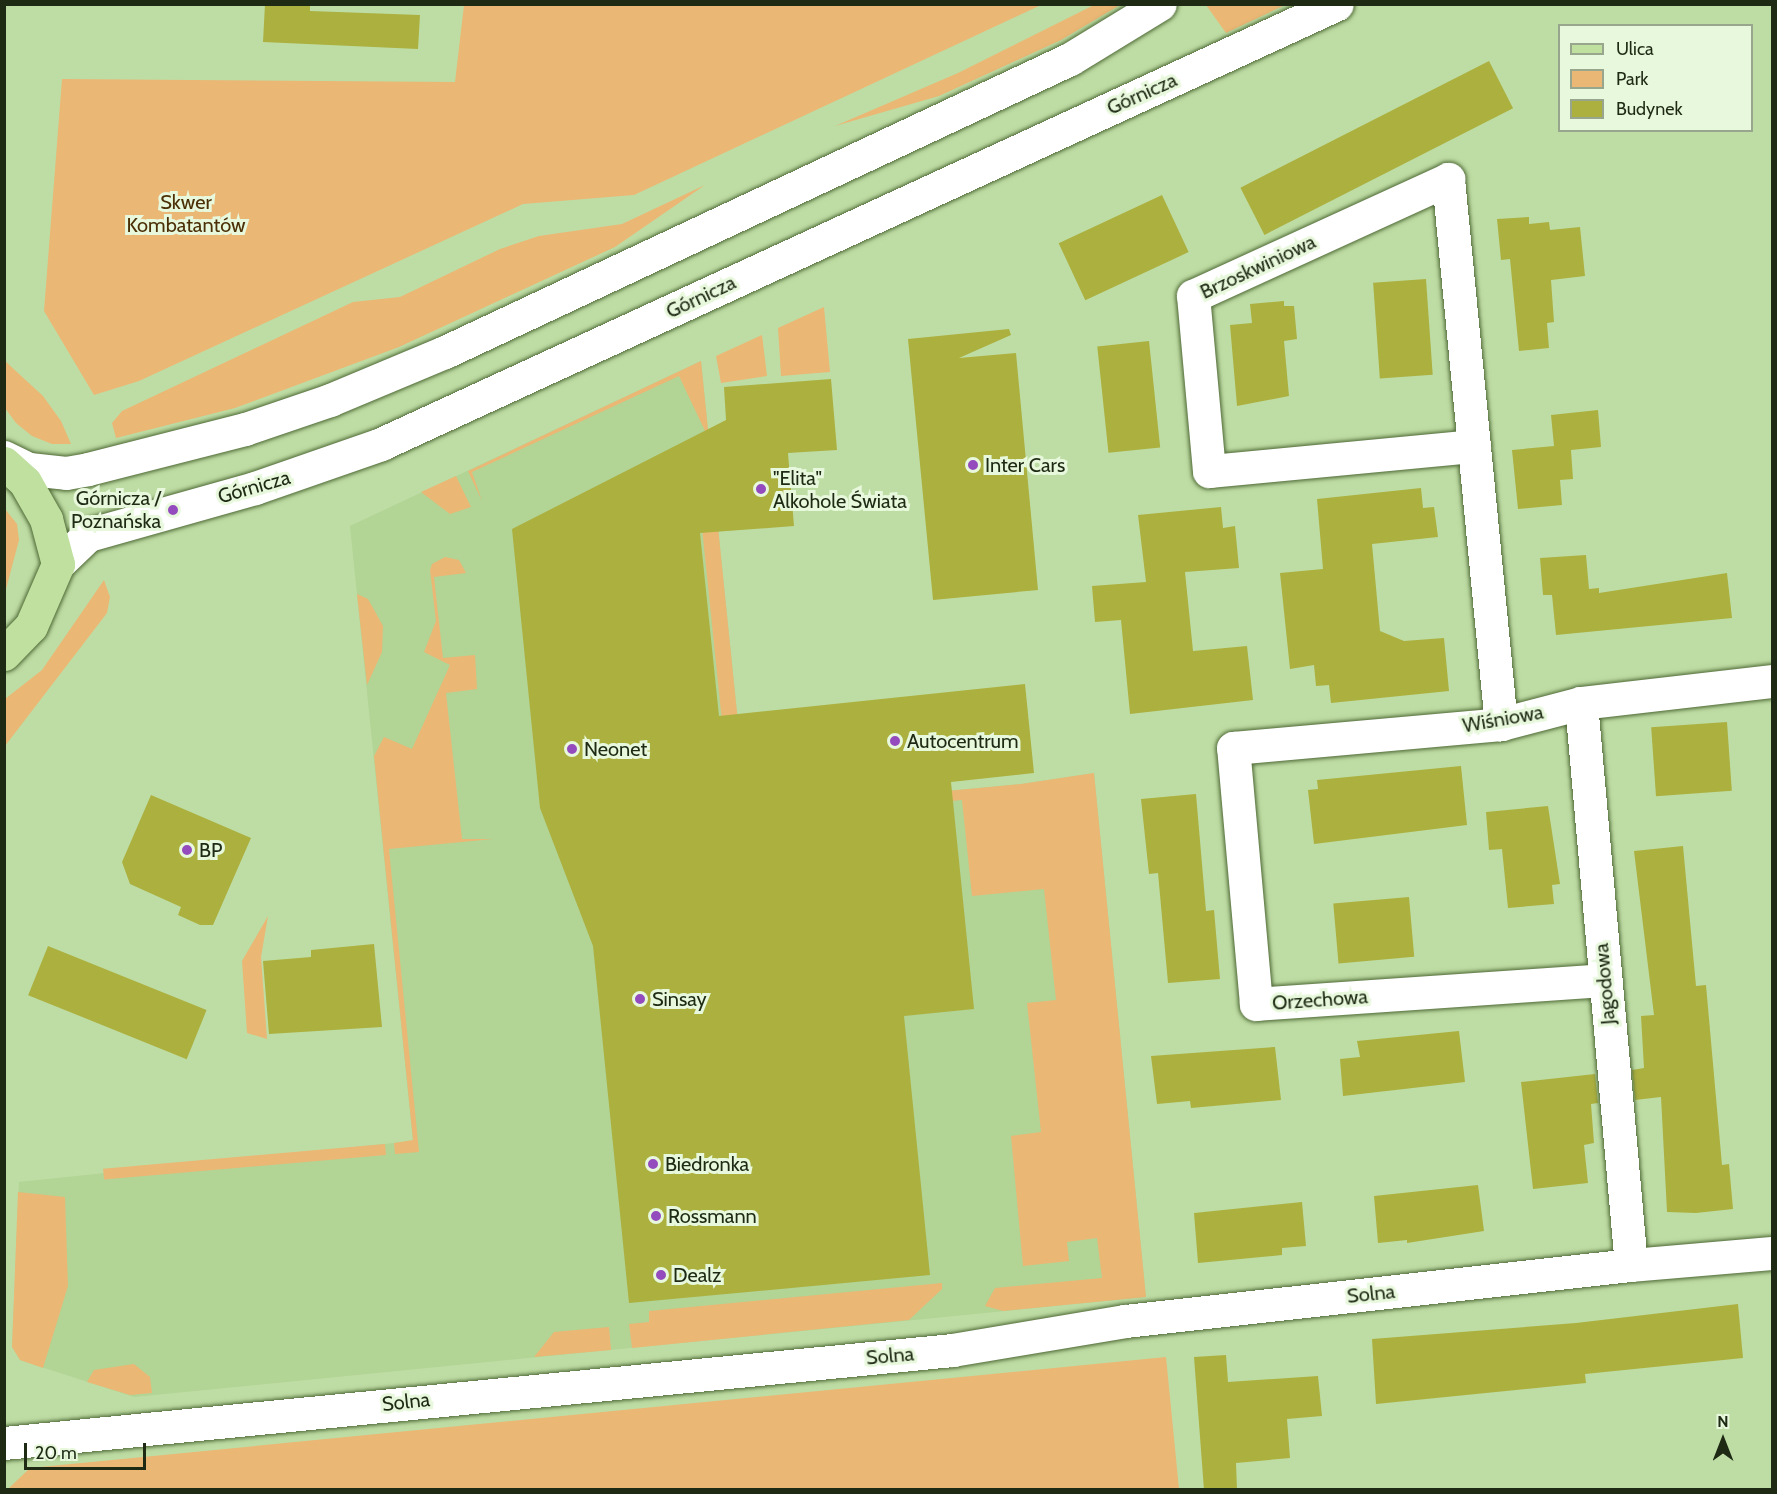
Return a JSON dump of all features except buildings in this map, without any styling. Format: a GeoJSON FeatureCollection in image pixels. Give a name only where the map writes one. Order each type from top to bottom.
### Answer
{"type":"FeatureCollection","features":[{"type":"Feature","properties":{"kind":"main road"},"geometry":{"type":"LineString","coordinates":[[4,463],[25,482],[46,519],[58,564],[31,626],[4,654]]}},
{"type":"Feature","properties":{"kind":"street"},"geometry":{"type":"LineString","coordinates":[[4,457],[29,469],[66,473],[245,429],[330,400],[445,352],[1070,59],[1160,4]]}},
{"type":"Feature","properties":{"kind":"street","name":"Górnicza"},"geometry":{"type":"LineString","coordinates":[[58,564],[88,535],[255,488],[381,444],[1337,4]]}},
{"type":"Feature","properties":{"kind":"street","name":"Brzoskwiniowa"},"geometry":{"type":"LineString","coordinates":[[1474,446],[1209,471],[1193,296],[1448,179],[1474,446],[1501,724]]}},
{"type":"Feature","properties":{"kind":"street","name":"Wiśniowa"},"geometry":{"type":"LineString","coordinates":[[1233,748],[1501,724],[1581,703],[1773,681]]}},
{"type":"Feature","properties":{"kind":"street","name":"Jagodowa"},"geometry":{"type":"LineString","coordinates":[[1581,703],[1631,1265]]}},
{"type":"Feature","properties":{"kind":"street","name":"Orzechowa"},"geometry":{"type":"LineString","coordinates":[[1233,748],[1256,1004],[1605,980]]}},
{"type":"Feature","properties":{"kind":"street","name":"Solna"},"geometry":{"type":"LineString","coordinates":[[4,1443],[952,1350],[1125,1322],[1631,1265],[1773,1253]]}},
{"type":"Feature","properties":{"kind":"shaded area"},"geometry":{"type":"Polygon","coordinates":[[[701,361],[747,810],[1021,784],[1094,773],[1146,1297],[134,1397],[20,1360],[12,1347],[19,1182],[413,1141],[350,526],[701,361]]]}},
{"type":"Feature","properties":{"kind":"green space","name":"Skwer Kombatantów"},"geometry":{"type":"Polygon","coordinates":[[[464,4],[1041,5],[634,195],[523,204],[139,381],[94,395],[44,311],[62,79],[455,82],[464,4]]]}},
{"type":"Feature","properties":{"kind":"green space"},"geometry":{"type":"Polygon","coordinates":[[[1096,4],[1120,5],[1061,40],[939,96],[835,126],[958,73],[1096,4]]]}},
{"type":"Feature","properties":{"kind":"green space"},"geometry":{"type":"Polygon","coordinates":[[[1206,5],[1285,5],[1226,33],[1206,5]]]}},
{"type":"Feature","properties":{"kind":"green space"},"geometry":{"type":"Polygon","coordinates":[[[705,185],[615,247],[399,347],[235,408],[116,438],[112,423],[122,411],[353,302],[400,297],[500,249],[539,236],[622,224],[705,185]]]}},
{"type":"Feature","properties":{"kind":"green space"},"geometry":{"type":"Polygon","coordinates":[[[824,307],[830,372],[781,376],[778,328],[824,307]]]}},
{"type":"Feature","properties":{"kind":"green space"},"geometry":{"type":"Polygon","coordinates":[[[762,335],[767,376],[721,383],[716,356],[762,335]]]}},
{"type":"Feature","properties":{"kind":"green space"},"geometry":{"type":"Polygon","coordinates":[[[5,361],[43,396],[61,421],[71,444],[52,444],[32,436],[16,423],[5,408],[5,361]]]}},
{"type":"Feature","properties":{"kind":"green space"},"geometry":{"type":"Polygon","coordinates":[[[701,361],[747,810],[1021,784],[1094,773],[1146,1297],[1003,1311],[985,1306],[995,1288],[1102,1278],[1097,1238],[1067,1242],[1069,1261],[1023,1266],[1011,1136],[1041,1132],[1027,1003],[1056,1000],[1044,889],[972,896],[962,800],[714,824],[730,799],[694,450],[706,433],[679,376],[472,472],[482,501],[468,471],[701,361]]]}},
{"type":"Feature","properties":{"kind":"green space"},"geometry":{"type":"Polygon","coordinates":[[[456,476],[471,507],[450,514],[421,492],[456,476]]]}},
{"type":"Feature","properties":{"kind":"green space"},"geometry":{"type":"Polygon","coordinates":[[[5,509],[17,524],[19,540],[5,593],[5,509]]]}},
{"type":"Feature","properties":{"kind":"green space"},"geometry":{"type":"Polygon","coordinates":[[[445,557],[459,560],[466,573],[434,577],[443,658],[475,655],[477,689],[446,693],[462,839],[493,839],[389,849],[419,1152],[395,1154],[394,1143],[413,1140],[374,756],[384,737],[412,749],[450,665],[424,652],[436,621],[430,570],[432,564],[445,557]]]}},
{"type":"Feature","properties":{"kind":"green space"},"geometry":{"type":"Polygon","coordinates":[[[104,580],[110,597],[107,613],[5,746],[5,699],[42,670],[104,580]]]}},
{"type":"Feature","properties":{"kind":"green space"},"geometry":{"type":"Polygon","coordinates":[[[357,594],[368,599],[383,626],[382,652],[367,685],[357,594]]]}},
{"type":"Feature","properties":{"kind":"green space"},"geometry":{"type":"Polygon","coordinates":[[[268,916],[261,957],[267,1039],[247,1033],[242,961],[268,916]]]}},
{"type":"Feature","properties":{"kind":"green space"},"geometry":{"type":"Polygon","coordinates":[[[385,1144],[386,1155],[104,1180],[103,1169],[385,1144]]]}},
{"type":"Feature","properties":{"kind":"green space"},"geometry":{"type":"Polygon","coordinates":[[[18,1192],[65,1197],[68,1286],[43,1368],[20,1360],[12,1347],[18,1192]]]}},
{"type":"Feature","properties":{"kind":"green space"},"geometry":{"type":"Polygon","coordinates":[[[942,1283],[942,1289],[909,1320],[632,1348],[629,1324],[649,1322],[649,1311],[942,1283]]]}},
{"type":"Feature","properties":{"kind":"green space"},"geometry":{"type":"Polygon","coordinates":[[[609,1327],[611,1350],[534,1357],[554,1332],[609,1327]]]}},
{"type":"Feature","properties":{"kind":"green space"},"geometry":{"type":"Polygon","coordinates":[[[1166,1357],[1179,1489],[8,1489],[30,1468],[1166,1357]]]}},
{"type":"Feature","properties":{"kind":"green space"},"geometry":{"type":"Polygon","coordinates":[[[134,1364],[150,1377],[152,1393],[130,1395],[87,1382],[94,1370],[134,1364]]]}},
{"type":"Feature","properties":{"kind":"place","name":"Inter Cars"},"geometry":{"type":"Point","coordinates":[973,465]}},
{"type":"Feature","properties":{"kind":"place","name":"\"Elita\" Alkohole Świata"},"geometry":{"type":"Point","coordinates":[761,489]}},
{"type":"Feature","properties":{"kind":"place","name":"Górnicza / Poznańska"},"geometry":{"type":"Point","coordinates":[173,510]}},
{"type":"Feature","properties":{"kind":"place","name":"Autocentrum"},"geometry":{"type":"Point","coordinates":[895,741]}},
{"type":"Feature","properties":{"kind":"place","name":"Neonet"},"geometry":{"type":"Point","coordinates":[572,749]}},
{"type":"Feature","properties":{"kind":"place","name":"BP"},"geometry":{"type":"Point","coordinates":[187,850]}},
{"type":"Feature","properties":{"kind":"place","name":"Sinsay"},"geometry":{"type":"Point","coordinates":[640,999]}},
{"type":"Feature","properties":{"kind":"place","name":"Biedronka"},"geometry":{"type":"Point","coordinates":[653,1164]}},
{"type":"Feature","properties":{"kind":"place","name":"Rossmann"},"geometry":{"type":"Point","coordinates":[656,1216]}},
{"type":"Feature","properties":{"kind":"place","name":"Dealz"},"geometry":{"type":"Point","coordinates":[661,1275]}}]}
